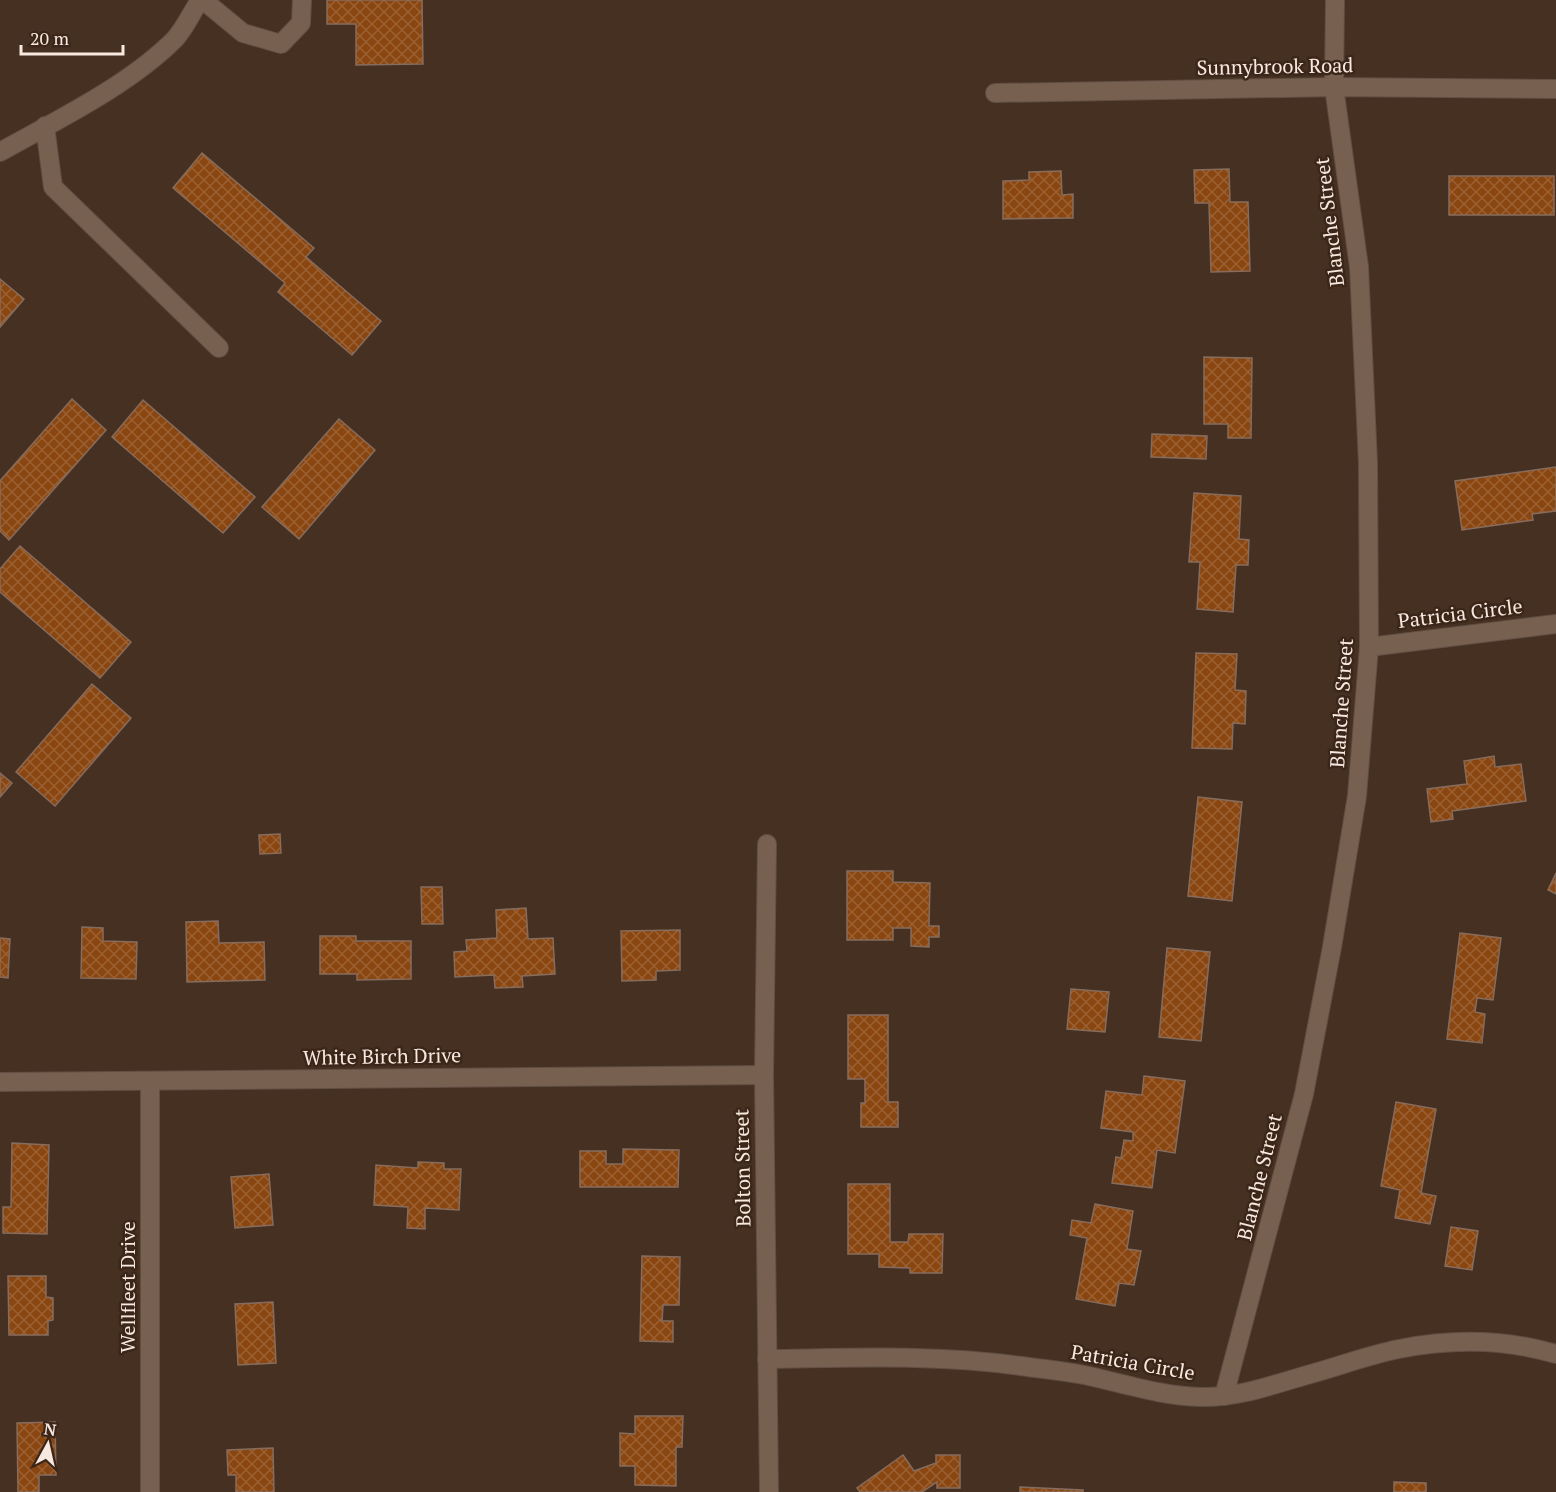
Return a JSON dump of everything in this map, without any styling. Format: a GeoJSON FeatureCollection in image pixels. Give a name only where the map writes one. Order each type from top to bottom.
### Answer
{"type":"FeatureCollection","features":[{"type":"Feature","properties":{"kind":"street"},"geometry":{"type":"LineString","coordinates":[[0,152],[136,72],[176,38],[201,0],[243,33],[281,44],[301,22],[302,0]]}},
{"type":"Feature","properties":{"kind":"street","name":"Blanche Street"},"geometry":{"type":"LineString","coordinates":[[1224,1396],[1304,1094],[1357,796],[1369,647],[1368,463],[1359,267],[1334,87],[1335,0]]}},
{"type":"Feature","properties":{"kind":"street","name":"Sunnybrook Road"},"geometry":{"type":"LineString","coordinates":[[995,93],[1334,87],[1556,89]]}},
{"type":"Feature","properties":{"kind":"street"},"geometry":{"type":"LineString","coordinates":[[45,126],[53,187],[219,348]]}},
{"type":"Feature","properties":{"kind":"street","name":"Patricia Circle"},"geometry":{"type":"LineString","coordinates":[[1369,647],[1556,624]]}},
{"type":"Feature","properties":{"kind":"street","name":"Bolton Street"},"geometry":{"type":"LineString","coordinates":[[767,844],[764,1075],[769,1492]]}},
{"type":"Feature","properties":{"kind":"street","name":"White Birch Drive"},"geometry":{"type":"LineString","coordinates":[[0,1082],[764,1075]]}},
{"type":"Feature","properties":{"kind":"street","name":"Wellfleet Drive"},"geometry":{"type":"LineString","coordinates":[[150,1081],[150,1492]]}},
{"type":"Feature","properties":{"kind":"street","name":"Patricia Circle"},"geometry":{"type":"LineString","coordinates":[[767,1359],[955,1359],[1072,1373],[1152,1390],[1199,1397],[1224,1396],[1258,1389],[1398,1349],[1448,1343],[1488,1342],[1533,1347],[1556,1354]]}},
{"type":"Feature","properties":{"kind":"building"},"geometry":{"type":"Polygon","coordinates":[[[327,0],[422,0],[423,64],[356,65],[356,24],[327,24],[327,0]]]}},
{"type":"Feature","properties":{"kind":"building"},"geometry":{"type":"Polygon","coordinates":[[[202,153],[314,248],[306,257],[381,321],[352,355],[278,292],[285,283],[173,188],[202,153]]]}},
{"type":"Feature","properties":{"kind":"building"},"geometry":{"type":"Polygon","coordinates":[[[1229,169],[1230,202],[1248,202],[1250,271],[1211,272],[1209,203],[1195,203],[1194,170],[1229,169]]]}},
{"type":"Feature","properties":{"kind":"building"},"geometry":{"type":"Polygon","coordinates":[[[1061,171],[1062,195],[1073,194],[1073,218],[1003,219],[1003,181],[1029,180],[1029,172],[1061,171]]]}},
{"type":"Feature","properties":{"kind":"building"},"geometry":{"type":"Polygon","coordinates":[[[1449,176],[1554,176],[1554,215],[1449,215],[1449,176]]]}},
{"type":"Feature","properties":{"kind":"building"},"geometry":{"type":"Polygon","coordinates":[[[0,279],[24,299],[0,327],[0,279]]]}},
{"type":"Feature","properties":{"kind":"building"},"geometry":{"type":"Polygon","coordinates":[[[1204,357],[1252,358],[1251,438],[1228,438],[1228,424],[1204,424],[1204,357]]]}},
{"type":"Feature","properties":{"kind":"building"},"geometry":{"type":"Polygon","coordinates":[[[72,399],[106,430],[9,540],[0,531],[0,481],[72,399]]]}},
{"type":"Feature","properties":{"kind":"building"},"geometry":{"type":"Polygon","coordinates":[[[143,400],[255,497],[223,533],[112,437],[143,400]]]}},
{"type":"Feature","properties":{"kind":"building"},"geometry":{"type":"Polygon","coordinates":[[[339,419],[375,450],[299,539],[262,507],[339,419]]]}},
{"type":"Feature","properties":{"kind":"building"},"geometry":{"type":"Polygon","coordinates":[[[1152,434],[1207,436],[1206,459],[1151,457],[1152,434]]]}},
{"type":"Feature","properties":{"kind":"building"},"geometry":{"type":"Polygon","coordinates":[[[1556,467],[1556,511],[1532,514],[1533,520],[1462,530],[1455,481],[1556,467]]]}},
{"type":"Feature","properties":{"kind":"building"},"geometry":{"type":"Polygon","coordinates":[[[1194,493],[1241,496],[1239,539],[1249,540],[1248,565],[1236,565],[1233,612],[1197,609],[1200,562],[1189,562],[1194,493]]]}},
{"type":"Feature","properties":{"kind":"building"},"geometry":{"type":"Polygon","coordinates":[[[20,546],[131,642],[100,678],[0,592],[0,569],[20,546]]]}},
{"type":"Feature","properties":{"kind":"building"},"geometry":{"type":"Polygon","coordinates":[[[1196,653],[1237,654],[1235,690],[1246,691],[1245,724],[1233,723],[1232,749],[1192,748],[1196,653]]]}},
{"type":"Feature","properties":{"kind":"building"},"geometry":{"type":"Polygon","coordinates":[[[92,684],[131,718],[55,806],[16,772],[92,684]]]}},
{"type":"Feature","properties":{"kind":"building"},"geometry":{"type":"Polygon","coordinates":[[[1494,756],[1495,767],[1521,764],[1526,801],[1452,811],[1453,819],[1431,822],[1427,789],[1467,784],[1464,761],[1494,756]]]}},
{"type":"Feature","properties":{"kind":"building"},"geometry":{"type":"Polygon","coordinates":[[[0,773],[12,783],[0,797],[0,773]]]}},
{"type":"Feature","properties":{"kind":"building"},"geometry":{"type":"Polygon","coordinates":[[[1198,797],[1242,802],[1232,901],[1188,896],[1198,797]]]}},
{"type":"Feature","properties":{"kind":"building"},"geometry":{"type":"Polygon","coordinates":[[[280,834],[281,853],[260,854],[259,835],[280,834]]]}},
{"type":"Feature","properties":{"kind":"building"},"geometry":{"type":"Polygon","coordinates":[[[847,871],[893,871],[893,882],[930,883],[929,926],[939,926],[939,937],[929,937],[929,947],[911,946],[911,928],[893,928],[893,940],[847,940],[847,871]]]}},
{"type":"Feature","properties":{"kind":"building"},"geometry":{"type":"Polygon","coordinates":[[[1556,873],[1556,894],[1548,890],[1556,873]]]}},
{"type":"Feature","properties":{"kind":"building"},"geometry":{"type":"Polygon","coordinates":[[[421,887],[442,887],[443,924],[422,924],[421,887]]]}},
{"type":"Feature","properties":{"kind":"building"},"geometry":{"type":"Polygon","coordinates":[[[526,908],[528,939],[553,938],[555,974],[522,976],[523,987],[495,988],[494,975],[455,977],[454,952],[467,951],[466,940],[497,938],[496,910],[526,908]]]}},
{"type":"Feature","properties":{"kind":"building"},"geometry":{"type":"Polygon","coordinates":[[[218,921],[219,943],[264,942],[265,980],[187,982],[186,922],[218,921]]]}},
{"type":"Feature","properties":{"kind":"building"},"geometry":{"type":"Polygon","coordinates":[[[82,927],[103,928],[103,941],[137,942],[136,979],[81,978],[82,927]]]}},
{"type":"Feature","properties":{"kind":"building"},"geometry":{"type":"Polygon","coordinates":[[[680,930],[680,970],[656,971],[656,980],[622,981],[621,931],[680,930]]]}},
{"type":"Feature","properties":{"kind":"building"},"geometry":{"type":"Polygon","coordinates":[[[1460,933],[1501,938],[1493,1000],[1477,998],[1475,1012],[1485,1014],[1482,1043],[1447,1039],[1460,933]]]}},
{"type":"Feature","properties":{"kind":"building"},"geometry":{"type":"Polygon","coordinates":[[[320,936],[356,936],[356,941],[411,941],[411,979],[357,980],[357,974],[320,974],[320,936]]]}},
{"type":"Feature","properties":{"kind":"building"},"geometry":{"type":"Polygon","coordinates":[[[0,938],[10,939],[8,978],[0,977],[0,938]]]}},
{"type":"Feature","properties":{"kind":"building"},"geometry":{"type":"Polygon","coordinates":[[[1167,948],[1210,952],[1201,1041],[1159,1037],[1167,948]]]}},
{"type":"Feature","properties":{"kind":"building"},"geometry":{"type":"Polygon","coordinates":[[[1071,989],[1109,992],[1105,1032],[1067,1029],[1071,989]]]}},
{"type":"Feature","properties":{"kind":"building"},"geometry":{"type":"Polygon","coordinates":[[[848,1015],[888,1015],[888,1102],[898,1102],[898,1127],[861,1127],[861,1103],[865,1103],[865,1079],[848,1079],[848,1015]]]}},
{"type":"Feature","properties":{"kind":"building"},"geometry":{"type":"Polygon","coordinates":[[[1144,1076],[1185,1081],[1175,1153],[1157,1150],[1152,1188],[1112,1183],[1116,1157],[1121,1158],[1124,1140],[1133,1141],[1133,1132],[1101,1128],[1106,1091],[1142,1095],[1144,1076]]]}},
{"type":"Feature","properties":{"kind":"building"},"geometry":{"type":"Polygon","coordinates":[[[1396,1102],[1436,1109],[1421,1193],[1436,1196],[1430,1224],[1395,1218],[1400,1190],[1381,1186],[1396,1102]]]}},
{"type":"Feature","properties":{"kind":"building"},"geometry":{"type":"Polygon","coordinates":[[[12,1143],[49,1145],[47,1234],[3,1233],[3,1207],[11,1207],[12,1143]]]}},
{"type":"Feature","properties":{"kind":"building"},"geometry":{"type":"Polygon","coordinates":[[[623,1149],[679,1150],[678,1187],[580,1187],[580,1151],[606,1151],[606,1164],[623,1164],[623,1149]]]}},
{"type":"Feature","properties":{"kind":"building"},"geometry":{"type":"Polygon","coordinates":[[[418,1162],[444,1163],[444,1169],[461,1169],[459,1210],[425,1208],[425,1229],[407,1228],[408,1207],[374,1205],[376,1165],[418,1168],[418,1162]]]}},
{"type":"Feature","properties":{"kind":"building"},"geometry":{"type":"Polygon","coordinates":[[[269,1174],[273,1225],[235,1228],[231,1177],[269,1174]]]}},
{"type":"Feature","properties":{"kind":"building"},"geometry":{"type":"Polygon","coordinates":[[[848,1184],[890,1184],[890,1242],[908,1242],[909,1234],[943,1234],[942,1273],[910,1273],[910,1268],[879,1267],[879,1254],[848,1254],[848,1184]]]}},
{"type":"Feature","properties":{"kind":"building"},"geometry":{"type":"Polygon","coordinates":[[[1095,1204],[1133,1211],[1127,1249],[1141,1251],[1134,1285],[1119,1283],[1115,1306],[1076,1299],[1087,1238],[1070,1235],[1072,1220],[1091,1223],[1095,1204]]]}},
{"type":"Feature","properties":{"kind":"building"},"geometry":{"type":"Polygon","coordinates":[[[1451,1227],[1478,1231],[1472,1270],[1445,1266],[1451,1227]]]}},
{"type":"Feature","properties":{"kind":"building"},"geometry":{"type":"Polygon","coordinates":[[[642,1256],[680,1257],[679,1305],[663,1305],[662,1321],[673,1321],[673,1342],[640,1341],[642,1256]]]}},
{"type":"Feature","properties":{"kind":"building"},"geometry":{"type":"Polygon","coordinates":[[[8,1276],[46,1276],[46,1297],[53,1298],[53,1320],[48,1321],[48,1335],[9,1335],[8,1276]]]}},
{"type":"Feature","properties":{"kind":"building"},"geometry":{"type":"Polygon","coordinates":[[[273,1302],[276,1363],[238,1365],[235,1304],[273,1302]]]}},
{"type":"Feature","properties":{"kind":"building"},"geometry":{"type":"Polygon","coordinates":[[[635,1416],[683,1416],[682,1447],[676,1447],[676,1486],[635,1485],[635,1466],[620,1466],[620,1433],[635,1434],[635,1416]]]}},
{"type":"Feature","properties":{"kind":"building"},"geometry":{"type":"Polygon","coordinates":[[[55,1422],[56,1475],[39,1475],[39,1492],[18,1492],[17,1423],[55,1422]]]}},
{"type":"Feature","properties":{"kind":"building"},"geometry":{"type":"Polygon","coordinates":[[[273,1448],[274,1492],[236,1492],[236,1475],[228,1475],[227,1450],[273,1448]]]}},
{"type":"Feature","properties":{"kind":"building"},"geometry":{"type":"Polygon","coordinates":[[[903,1455],[914,1471],[936,1463],[936,1455],[960,1455],[960,1488],[937,1488],[937,1482],[922,1492],[860,1492],[857,1488],[903,1455]]]}},
{"type":"Feature","properties":{"kind":"building"},"geometry":{"type":"Polygon","coordinates":[[[1394,1482],[1426,1483],[1426,1492],[1394,1492],[1394,1482]]]}},
{"type":"Feature","properties":{"kind":"building"},"geometry":{"type":"Polygon","coordinates":[[[1020,1487],[1083,1490],[1083,1492],[1020,1492],[1020,1487]]]}}]}
